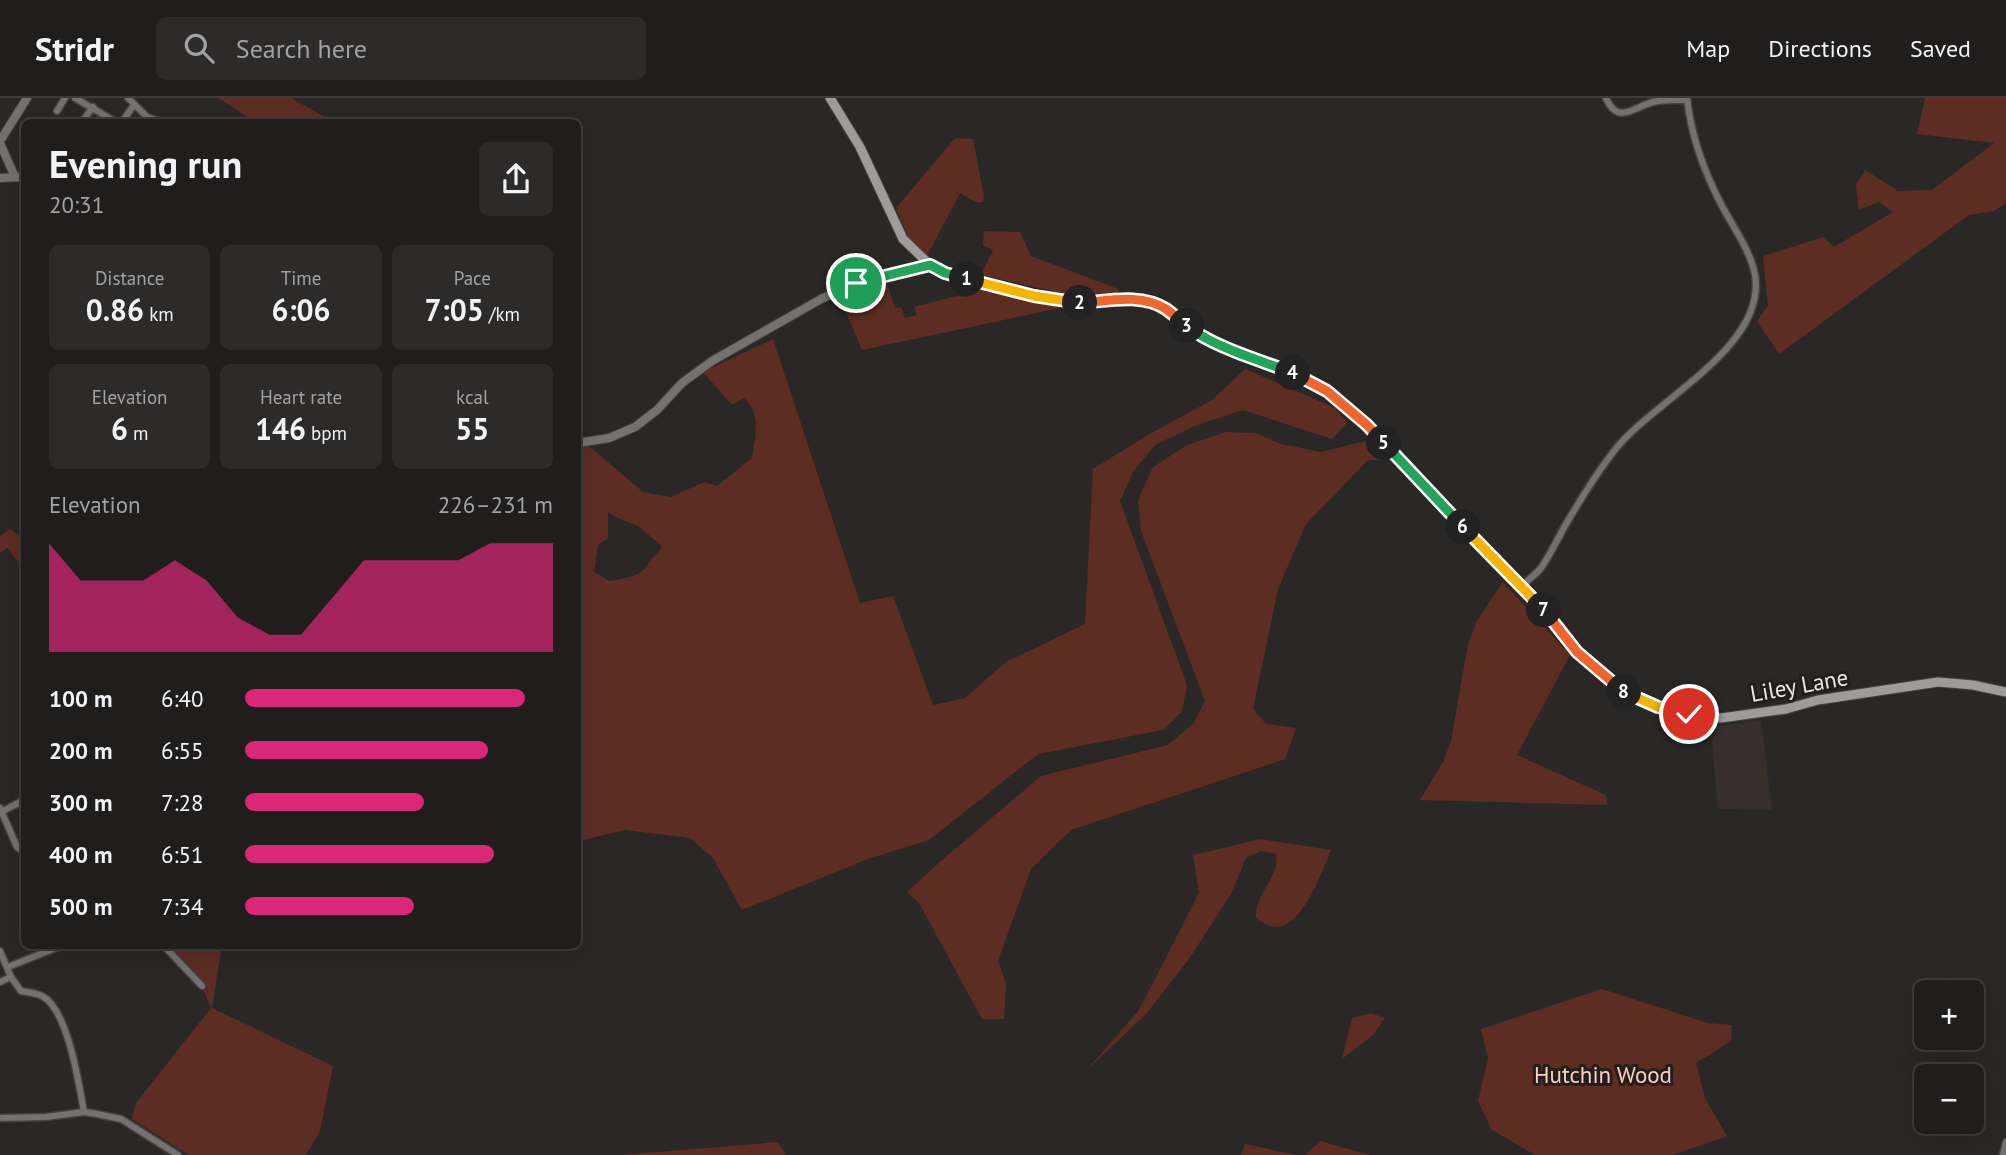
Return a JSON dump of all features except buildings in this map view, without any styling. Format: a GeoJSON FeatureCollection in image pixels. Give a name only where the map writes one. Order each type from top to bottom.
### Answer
{"type":"FeatureCollection","features":[{"type":"Feature","properties":{"kind":"main road"},"geometry":{"type":"LineString","coordinates":[[830,98],[860,147],[903,239],[930,265]]}},
{"type":"Feature","properties":{"kind":"main road","name":"Liley Lane"},"geometry":{"type":"LineString","coordinates":[[930,265],[945,273],[1034,296],[1077,303],[1128,299],[1147,301],[1164,308],[1194,332],[1327,391],[1367,425],[1522,586],[1577,652],[1622,691],[1658,707],[1721,718],[1938,682],[1973,685],[2006,692]]}},
{"type":"Feature","properties":{"kind":"street"},"geometry":{"type":"LineString","coordinates":[[15,177],[0,142],[27,98]]}},
{"type":"Feature","properties":{"kind":"street"},"geometry":{"type":"LineString","coordinates":[[57,111],[65,98]]}},
{"type":"Feature","properties":{"kind":"street"},"geometry":{"type":"LineString","coordinates":[[75,98],[111,119]]}},
{"type":"Feature","properties":{"kind":"street"},"geometry":{"type":"LineString","coordinates":[[128,98],[147,117],[153,119]]}},
{"type":"Feature","properties":{"kind":"street"},"geometry":{"type":"LineString","coordinates":[[1522,586],[1540,569],[1587,489],[1616,448],[1648,416],[1712,365],[1738,334],[1752,310],[1755,276],[1749,258],[1712,186],[1691,126],[1687,99],[1657,101],[1618,113],[1612,110],[1606,98]]}},
{"type":"Feature","properties":{"kind":"street"},"geometry":{"type":"LineString","coordinates":[[124,119],[134,106]]}},
{"type":"Feature","properties":{"kind":"street"},"geometry":{"type":"LineString","coordinates":[[84,119],[93,107]]}},
{"type":"Feature","properties":{"kind":"street"},"geometry":{"type":"LineString","coordinates":[[0,178],[21,177]]}},
{"type":"Feature","properties":{"kind":"street"},"geometry":{"type":"LineString","coordinates":[[581,443],[609,438],[635,427],[657,410],[682,383],[712,361],[821,299],[856,283],[930,265]]}},
{"type":"Feature","properties":{"kind":"street"},"geometry":{"type":"LineString","coordinates":[[21,801],[1,811],[17,847],[21,850]]}},
{"type":"Feature","properties":{"kind":"street"},"geometry":{"type":"LineString","coordinates":[[8,967],[53,949]]}},
{"type":"Feature","properties":{"kind":"street"},"geometry":{"type":"LineString","coordinates":[[167,949],[202,986]]}},
{"type":"Feature","properties":{"kind":"street"},"geometry":{"type":"LineString","coordinates":[[0,951],[21,991],[44,996],[57,1012],[73,1054],[85,1112]]}},
{"type":"Feature","properties":{"kind":"street"},"geometry":{"type":"LineString","coordinates":[[0,982],[12,977]]}},
{"type":"Feature","properties":{"kind":"street"},"geometry":{"type":"LineString","coordinates":[[0,1118],[46,1117],[85,1112],[121,1119],[178,1155]]}},
{"type":"Feature","properties":{"kind":"street"},"geometry":{"type":"LineString","coordinates":[[2003,1155],[2006,1142]]}},
{"type":"Feature","properties":{"kind":"shaded area"},"geometry":{"type":"Polygon","coordinates":[[[1761,720],[1772,810],[1718,809],[1712,742],[1718,726],[1761,720]]]}},
{"type":"Feature","properties":{"kind":"green space"},"geometry":{"type":"Polygon","coordinates":[[[218,98],[291,98],[325,117],[324,119],[250,119],[218,98]]]}},
{"type":"Feature","properties":{"kind":"green space"},"geometry":{"type":"Polygon","coordinates":[[[1925,98],[2006,98],[2006,203],[1994,211],[1969,215],[1779,354],[1757,321],[1768,306],[1763,256],[1824,237],[1834,247],[1893,212],[1879,202],[1859,210],[1856,185],[1865,170],[1898,191],[1932,190],[1994,143],[1917,134],[1925,98]]]}},
{"type":"Feature","properties":{"kind":"green space"},"geometry":{"type":"Polygon","coordinates":[[[955,138],[973,139],[983,202],[975,202],[960,193],[927,256],[908,236],[896,208],[955,138]]]}},
{"type":"Feature","properties":{"kind":"green space"},"geometry":{"type":"Polygon","coordinates":[[[984,231],[1020,232],[1031,256],[1118,289],[1120,295],[1075,296],[981,275],[993,250],[983,245],[984,231]]]}},
{"type":"Feature","properties":{"kind":"green space"},"geometry":{"type":"Polygon","coordinates":[[[886,280],[895,308],[901,307],[905,318],[917,315],[914,307],[957,296],[968,297],[967,282],[1060,308],[862,350],[839,295],[886,280]]]}},
{"type":"Feature","properties":{"kind":"green space"},"geometry":{"type":"Polygon","coordinates":[[[773,339],[860,603],[893,596],[933,705],[965,698],[1006,662],[1085,624],[1093,469],[1212,400],[1245,369],[1335,408],[1347,423],[1332,439],[1243,410],[1197,425],[1155,445],[1133,472],[1120,501],[1187,685],[1182,711],[1163,730],[1038,754],[929,840],[868,859],[742,910],[713,858],[690,838],[625,830],[581,840],[581,446],[589,446],[643,492],[671,497],[704,482],[717,486],[752,458],[756,434],[753,411],[744,398],[732,405],[703,372],[773,339]],[[608,512],[608,538],[598,545],[594,572],[610,581],[630,577],[647,566],[662,546],[638,526],[608,512]]]}},
{"type":"Feature","properties":{"kind":"green space"},"geometry":{"type":"Polygon","coordinates":[[[1225,432],[1255,433],[1281,444],[1321,452],[1370,440],[1390,460],[1368,460],[1306,524],[1278,589],[1253,709],[1266,724],[1296,728],[1285,759],[1071,830],[1031,869],[998,961],[1006,983],[1004,1019],[982,1019],[919,903],[907,892],[1041,776],[1168,745],[1194,723],[1205,701],[1141,531],[1138,500],[1153,467],[1187,445],[1225,432]]]}},
{"type":"Feature","properties":{"kind":"green space"},"geometry":{"type":"Polygon","coordinates":[[[10,529],[21,536],[19,562],[7,548],[0,553],[0,536],[10,529]]]}},
{"type":"Feature","properties":{"kind":"green space"},"geometry":{"type":"Polygon","coordinates":[[[1503,582],[1570,655],[1517,755],[1606,795],[1607,805],[1420,800],[1443,762],[1451,741],[1468,644],[1477,621],[1503,582]]]}},
{"type":"Feature","properties":{"kind":"green space"},"geometry":{"type":"Polygon","coordinates":[[[1260,839],[1331,850],[1316,886],[1301,911],[1281,926],[1270,926],[1256,918],[1259,901],[1274,871],[1276,854],[1261,851],[1246,858],[1231,894],[1189,959],[1146,1014],[1087,1070],[1139,1010],[1199,893],[1193,855],[1260,839]]]}},
{"type":"Feature","properties":{"kind":"green space"},"geometry":{"type":"Polygon","coordinates":[[[221,949],[212,1008],[333,1066],[320,1131],[306,1155],[189,1155],[132,1119],[136,1103],[211,1008],[202,986],[162,950],[221,949]]]}},
{"type":"Feature","properties":{"kind":"green space","name":"Hutchin Wood"},"geometry":{"type":"Polygon","coordinates":[[[1602,989],[1708,1023],[1732,1025],[1731,1041],[1696,1063],[1705,1098],[1727,1136],[1673,1155],[1535,1155],[1492,1130],[1478,1101],[1488,1058],[1481,1029],[1602,989]]]}},
{"type":"Feature","properties":{"kind":"green space"},"geometry":{"type":"Polygon","coordinates":[[[1371,1013],[1385,1018],[1373,1035],[1342,1059],[1352,1018],[1371,1013]]]}},
{"type":"Feature","properties":{"kind":"green space"},"geometry":{"type":"Polygon","coordinates":[[[1320,1141],[1370,1155],[1305,1155],[1320,1141]]]}},
{"type":"Feature","properties":{"kind":"green space"},"geometry":{"type":"Polygon","coordinates":[[[778,1142],[786,1155],[622,1155],[778,1142]]]}},
{"type":"Feature","properties":{"kind":"green space"},"geometry":{"type":"Polygon","coordinates":[[[1245,1144],[1296,1155],[1241,1155],[1245,1144]]]}},
{"type":"Feature","properties":{"kind":"route"},"geometry":{"type":"LineString","coordinates":[[856,283],[930,265],[945,273],[1034,296],[1077,303],[1128,299],[1147,301],[1164,308],[1194,332],[1327,391],[1367,425],[1522,586],[1577,652],[1622,691],[1658,707],[1689,714]]}}]}
